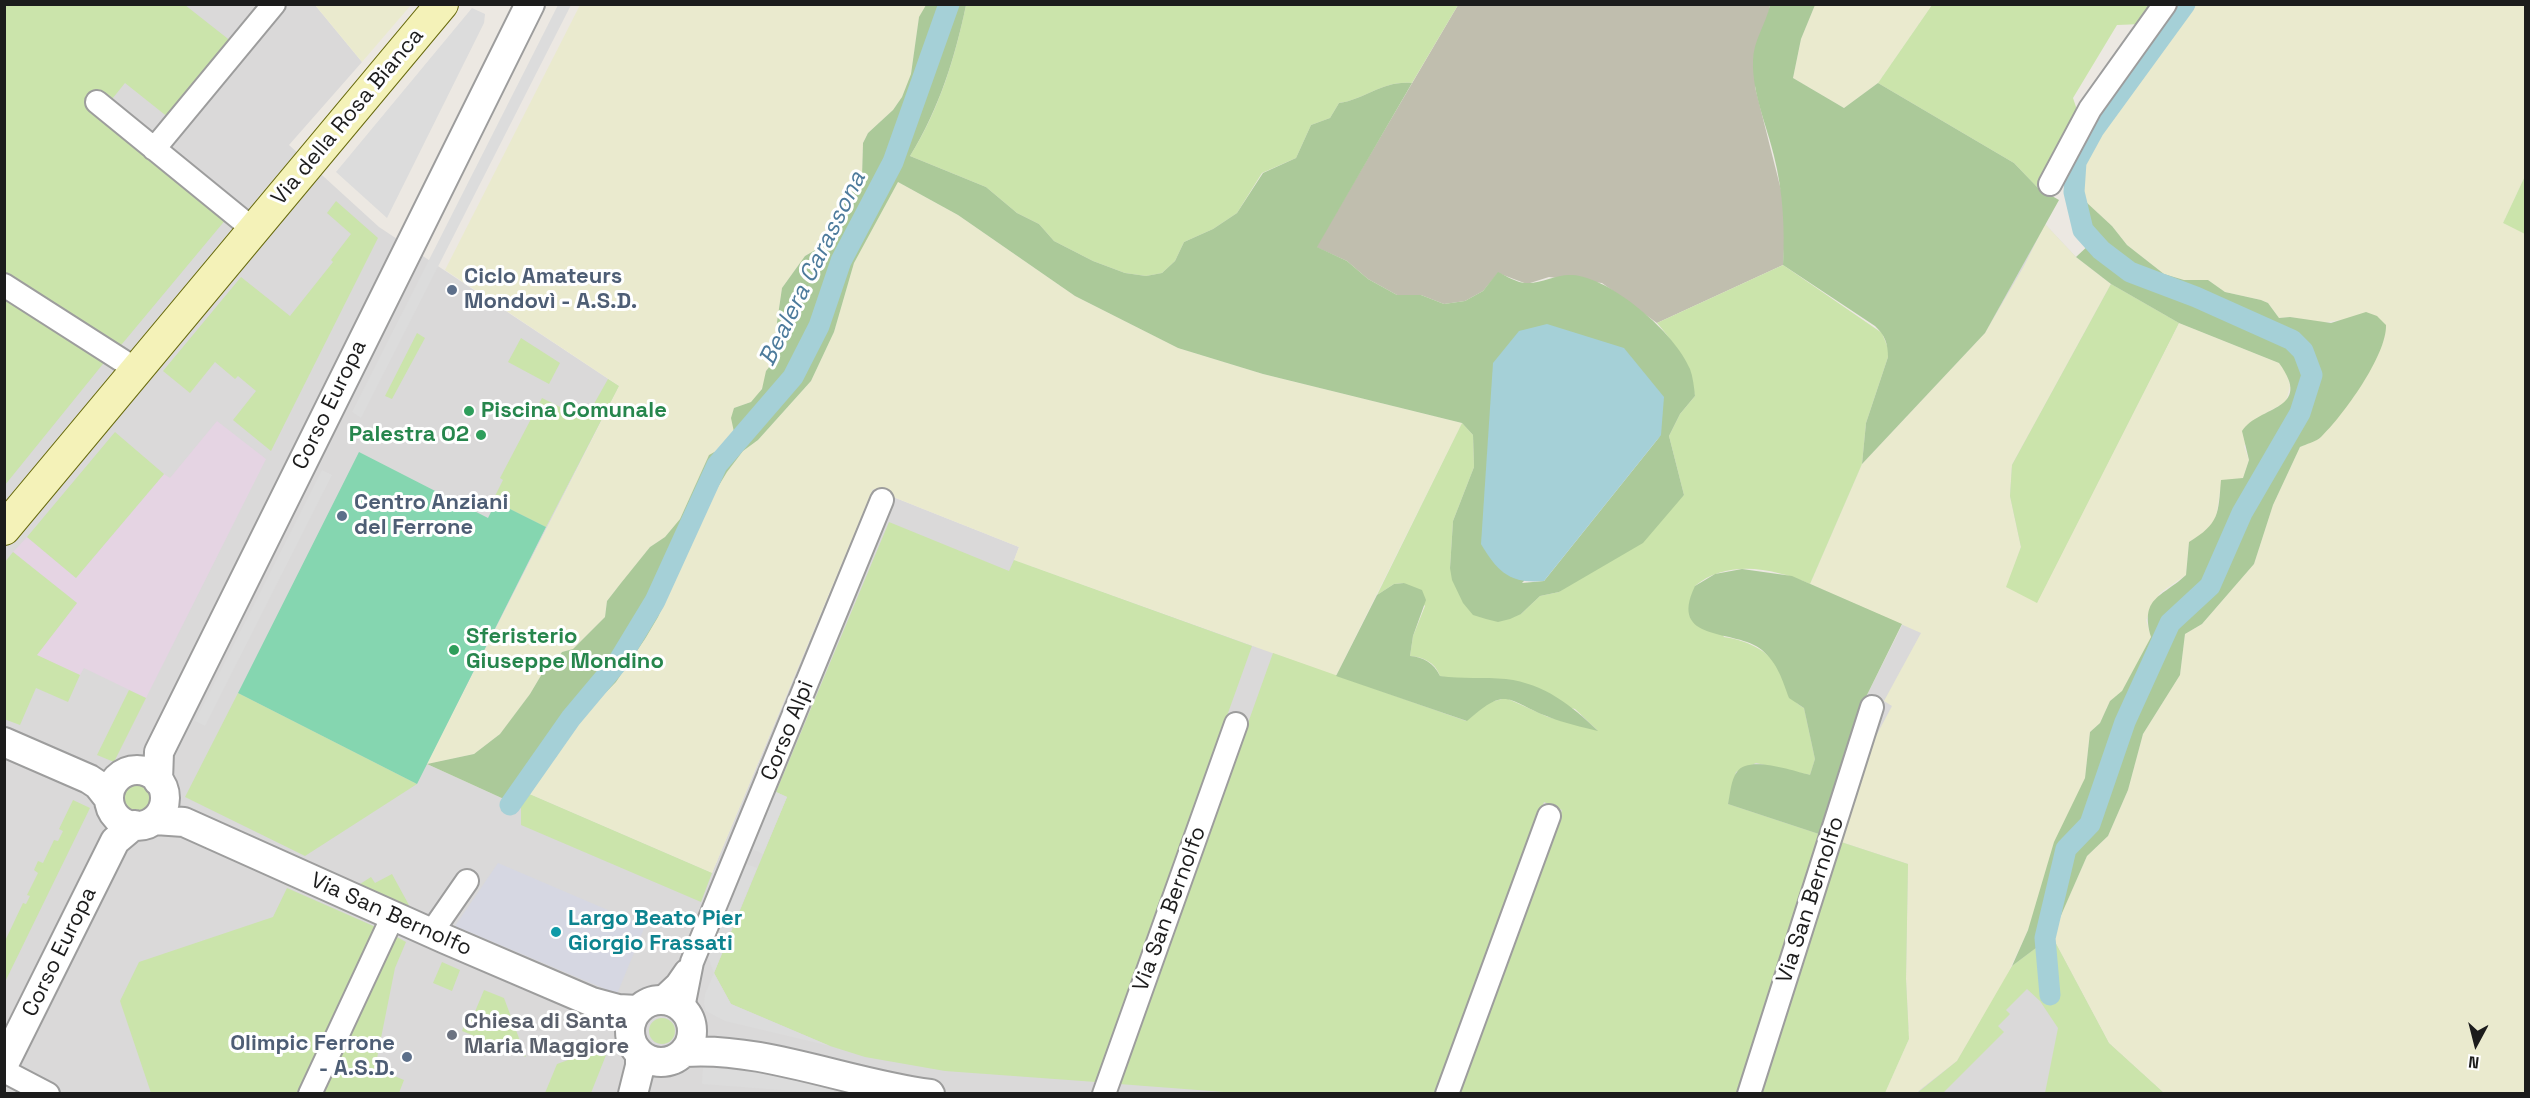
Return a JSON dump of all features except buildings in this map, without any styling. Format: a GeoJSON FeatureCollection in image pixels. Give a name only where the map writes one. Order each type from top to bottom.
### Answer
{"type":"FeatureCollection","features":[{"type":"Feature","properties":{"kind":"main road","name":"Via della Rosa Bianca"},"geometry":{"type":"LineString","coordinates":[[5,528],[442,4]]}},
{"type":"Feature","properties":{"kind":"street"},"geometry":{"type":"LineString","coordinates":[[154,149],[274,4]]}},
{"type":"Feature","properties":{"kind":"street","name":"Corso Europa"},"geometry":{"type":"LineString","coordinates":[[4,1064],[130,801],[159,752],[530,4]]}},
{"type":"Feature","properties":{"kind":"street"},"geometry":{"type":"LineString","coordinates":[[2050,184],[2090,109],[2165,4]]}},
{"type":"Feature","properties":{"kind":"street","name":"Corso Europa"},"geometry":{"type":"LineString","coordinates":[[501,59],[509,12]]}},
{"type":"Feature","properties":{"kind":"street"},"geometry":{"type":"LineString","coordinates":[[97,102],[254,230]]}},
{"type":"Feature","properties":{"kind":"street"},"geometry":{"type":"LineString","coordinates":[[4,285],[137,370]]}},
{"type":"Feature","properties":{"kind":"street","name":"Corso Alpi"},"geometry":{"type":"LineString","coordinates":[[635,1094],[640,1066],[661,1031],[692,962],[882,500]]}},
{"type":"Feature","properties":{"kind":"street","name":"Via San Bernolfo"},"geometry":{"type":"LineString","coordinates":[[1749,1094],[1872,707]]}},
{"type":"Feature","properties":{"kind":"street","name":"Via San Bernolfo"},"geometry":{"type":"LineString","coordinates":[[1104,1094],[1236,724]]}},
{"type":"Feature","properties":{"kind":"street","name":"Via San Bernolfo"},"geometry":{"type":"LineString","coordinates":[[4,742],[130,801],[184,822],[431,933],[661,1031]]}},
{"type":"Feature","properties":{"kind":"street"},"geometry":{"type":"LineString","coordinates":[[1447,1094],[1549,816]]}},
{"type":"Feature","properties":{"kind":"street"},"geometry":{"type":"LineString","coordinates":[[431,933],[467,881]]}},
{"type":"Feature","properties":{"kind":"street"},"geometry":{"type":"LineString","coordinates":[[310,1094],[393,916]]}},
{"type":"Feature","properties":{"kind":"street"},"geometry":{"type":"LineString","coordinates":[[661,1031],[741,1054],[916,1093]]}},
{"type":"Feature","properties":{"kind":"street"},"geometry":{"type":"LineString","coordinates":[[4,1071],[48,1094]]}},
{"type":"Feature","properties":{"kind":"shaded area"},"geometry":{"type":"Polygon","coordinates":[[[5,5],[315,5],[362,62],[289,145],[379,227],[619,386],[427,764],[517,805],[527,793],[712,873],[873,489],[1019,547],[1014,561],[1467,721],[1864,701],[1902,625],[1810,584],[1862,464],[1985,333],[2045,224],[2076,257],[2111,284],[2179,323],[2133,418],[1885,1093],[5,1094],[5,5]]]}},
{"type":"Feature","properties":{"kind":"shaded area"},"geometry":{"type":"Polygon","coordinates":[[[558,5],[571,5],[361,418],[352,412],[558,5]]]}},
{"type":"Feature","properties":{"kind":"shaded area"},"geometry":{"type":"Polygon","coordinates":[[[1458,5],[1770,5],[1755,87],[1782,194],[1785,233],[1783,265],[1657,323],[1602,283],[1549,277],[1527,284],[1498,273],[1483,291],[1465,301],[1444,304],[1421,295],[1397,295],[1368,279],[1347,261],[1316,247],[1458,5]]]}},
{"type":"Feature","properties":{"kind":"shaded area"},"geometry":{"type":"Polygon","coordinates":[[[472,8],[485,14],[484,23],[387,218],[336,172],[472,8]]]}},
{"type":"Feature","properties":{"kind":"shaded area"},"geometry":{"type":"Polygon","coordinates":[[[217,421],[266,459],[146,698],[84,668],[80,675],[36,655],[77,603],[13,552],[27,537],[76,578],[164,474],[170,478],[217,421]]]}},
{"type":"Feature","properties":{"kind":"shaded area"},"geometry":{"type":"Polygon","coordinates":[[[322,470],[332,475],[205,726],[195,721],[322,470]]]}},
{"type":"Feature","properties":{"kind":"shaded area"},"geometry":{"type":"Polygon","coordinates":[[[776,792],[787,797],[763,854],[752,849],[776,792]]]}},
{"type":"Feature","properties":{"kind":"shaded area","name":"Largo Beato Pier Giorgio Frassati"},"geometry":{"type":"Polygon","coordinates":[[[498,863],[645,926],[617,994],[455,926],[498,863]]]}},
{"type":"Feature","properties":{"kind":"shaded area"},"geometry":{"type":"Polygon","coordinates":[[[746,864],[757,868],[714,973],[708,957],[746,864]]]}},
{"type":"Feature","properties":{"kind":"shaded area"},"geometry":{"type":"Polygon","coordinates":[[[2052,936],[2109,1043],[2164,1093],[1916,1094],[2005,980],[2012,966],[2052,936]]]}},
{"type":"Feature","properties":{"kind":"shaded area"},"geometry":{"type":"Polygon","coordinates":[[[714,973],[731,1004],[830,1046],[725,1021],[706,1011],[705,994],[714,973]]]}},
{"type":"Feature","properties":{"kind":"shaded area"},"geometry":{"type":"Polygon","coordinates":[[[703,1067],[835,1079],[834,1094],[702,1084],[703,1067]]]}},
{"type":"Feature","properties":{"kind":"green space"},"geometry":{"type":"Polygon","coordinates":[[[4,5],[185,5],[232,42],[169,118],[125,83],[100,114],[227,218],[117,350],[5,277],[4,5]]]}},
{"type":"Feature","properties":{"kind":"green space"},"geometry":{"type":"Polygon","coordinates":[[[315,5],[411,5],[362,62],[315,5]]]}},
{"type":"Feature","properties":{"kind":"green space"},"geometry":{"type":"Polygon","coordinates":[[[580,5],[926,5],[919,18],[911,74],[902,97],[893,110],[868,133],[863,143],[862,177],[836,215],[834,235],[829,242],[805,256],[782,288],[777,322],[781,346],[778,356],[766,371],[766,381],[758,395],[751,402],[734,408],[732,418],[735,432],[725,446],[709,455],[680,519],[665,537],[650,547],[607,601],[605,617],[573,649],[562,652],[555,662],[546,667],[530,694],[500,734],[474,754],[427,764],[619,386],[445,270],[580,5]]]}},
{"type":"Feature","properties":{"kind":"green space"},"geometry":{"type":"Polygon","coordinates":[[[926,5],[966,5],[957,44],[938,102],[910,156],[986,187],[1017,213],[1039,224],[1054,241],[1093,261],[1125,273],[1146,276],[1162,273],[1175,261],[1184,242],[1213,229],[1237,213],[1263,173],[1296,158],[1311,125],[1330,118],[1339,103],[1392,84],[1412,83],[1317,247],[1347,261],[1368,279],[1397,295],[1421,295],[1444,304],[1465,301],[1483,291],[1498,272],[1524,283],[1572,275],[1588,278],[1623,296],[1657,324],[1683,355],[1691,372],[1695,396],[1680,414],[1669,436],[1684,495],[1643,543],[1559,592],[1540,596],[1521,614],[1498,622],[1473,615],[1463,603],[1452,580],[1450,568],[1453,521],[1474,467],[1473,435],[1462,423],[1263,374],[1178,348],[1075,296],[958,215],[898,182],[854,263],[834,332],[811,381],[758,440],[743,451],[727,472],[712,497],[658,617],[645,639],[616,682],[581,718],[556,757],[517,805],[427,764],[474,754],[500,734],[530,694],[546,667],[555,662],[562,652],[573,649],[605,617],[607,601],[650,547],[665,537],[680,519],[709,455],[725,446],[734,432],[731,418],[734,408],[751,402],[762,389],[766,371],[778,356],[781,346],[777,322],[782,288],[805,256],[829,242],[834,235],[840,203],[858,186],[862,177],[863,143],[868,133],[893,110],[902,97],[911,74],[919,17],[926,5]],[[1661,435],[1522,583],[1544,581],[1661,435]]]}},
{"type":"Feature","properties":{"kind":"green space"},"geometry":{"type":"Polygon","coordinates":[[[966,5],[1458,5],[1412,83],[1392,84],[1339,103],[1330,118],[1311,125],[1296,158],[1262,173],[1237,213],[1213,229],[1184,242],[1175,261],[1162,273],[1146,276],[1125,273],[1093,261],[1054,241],[1039,224],[1017,213],[986,187],[910,156],[938,102],[957,44],[966,5]]]}},
{"type":"Feature","properties":{"kind":"green space"},"geometry":{"type":"Polygon","coordinates":[[[1770,5],[1815,5],[1801,39],[1793,78],[1844,108],[1878,83],[2014,163],[2038,188],[2059,200],[1985,333],[1862,464],[1866,423],[1888,357],[1887,348],[1884,336],[1875,326],[1783,265],[1783,224],[1779,183],[1753,73],[1755,46],[1770,5]]]}},
{"type":"Feature","properties":{"kind":"green space"},"geometry":{"type":"Polygon","coordinates":[[[1815,5],[1932,5],[1878,83],[1844,108],[1793,78],[1801,39],[1815,5]]]}},
{"type":"Feature","properties":{"kind":"green space"},"geometry":{"type":"Polygon","coordinates":[[[1932,5],[2156,5],[2142,24],[2117,25],[2073,98],[2079,116],[2038,188],[2014,163],[1878,83],[1932,5]]]}},
{"type":"Feature","properties":{"kind":"green space"},"geometry":{"type":"Polygon","coordinates":[[[2175,5],[2525,5],[2525,176],[2503,223],[2526,234],[2525,1093],[2164,1093],[2109,1043],[2052,936],[2087,856],[2108,836],[2128,790],[2143,734],[2180,675],[2185,634],[2202,624],[2254,564],[2273,505],[2300,447],[2320,438],[2341,320],[2321,323],[2290,317],[2279,318],[2268,303],[2261,300],[2225,292],[2208,280],[2184,280],[2164,274],[2127,245],[2112,226],[2085,201],[2077,172],[2088,132],[2175,5]]]}},
{"type":"Feature","properties":{"kind":"green space"},"geometry":{"type":"Polygon","coordinates":[[[2525,176],[2525,234],[2503,223],[2525,176]]]}},
{"type":"Feature","properties":{"kind":"green space"},"geometry":{"type":"Polygon","coordinates":[[[898,182],[958,215],[1075,296],[1178,348],[1263,374],[1462,423],[1336,676],[1014,560],[1019,547],[873,489],[712,873],[527,793],[556,757],[581,718],[616,682],[645,639],[712,497],[727,472],[743,451],[758,440],[811,381],[834,332],[854,263],[898,182]]]}},
{"type":"Feature","properties":{"kind":"green space"},"geometry":{"type":"Polygon","coordinates":[[[336,201],[378,238],[271,451],[233,420],[256,391],[238,376],[235,379],[215,362],[190,393],[163,371],[241,277],[290,316],[333,262],[331,260],[351,234],[327,213],[336,201]]]}},
{"type":"Feature","properties":{"kind":"green space"},"geometry":{"type":"Polygon","coordinates":[[[2085,201],[2112,226],[2127,245],[2164,274],[2184,280],[2208,280],[2225,292],[2261,300],[2268,303],[2279,318],[2290,317],[2331,323],[2366,312],[2377,316],[2386,325],[2384,338],[2372,368],[2341,415],[2321,437],[2300,447],[2273,505],[2254,564],[2202,624],[2185,634],[2180,675],[2143,734],[2128,790],[2108,836],[2087,856],[2052,936],[2012,966],[2028,930],[2054,842],[2085,778],[2090,732],[2100,723],[2110,701],[2122,691],[2151,637],[2148,614],[2151,606],[2161,594],[2186,575],[2189,542],[2212,523],[2218,510],[2221,480],[2243,478],[2249,460],[2242,431],[2260,416],[2280,405],[2287,399],[2290,390],[2288,379],[2279,363],[2179,323],[2111,284],[2076,257],[2091,243],[2075,218],[2085,201]]]}},
{"type":"Feature","properties":{"kind":"green space"},"geometry":{"type":"Polygon","coordinates":[[[2045,224],[2076,257],[2111,284],[2012,465],[2010,496],[2021,547],[2007,587],[2037,602],[2179,323],[2279,363],[2287,374],[2290,386],[2286,402],[2264,414],[2244,446],[2249,460],[2243,478],[2232,481],[2220,491],[2216,519],[2208,531],[2189,542],[2186,575],[2160,593],[2146,620],[2151,637],[2122,692],[2110,701],[2100,723],[2090,732],[2085,778],[2028,930],[2005,980],[1957,1061],[1916,1093],[1885,1093],[1909,1039],[1906,979],[1908,864],[1841,842],[1875,738],[1892,706],[1884,701],[1921,633],[1810,584],[1862,464],[1985,333],[2024,266],[2045,224]]]}},
{"type":"Feature","properties":{"kind":"green space"},"geometry":{"type":"Polygon","coordinates":[[[1783,265],[1882,333],[1888,348],[1888,357],[1866,423],[1862,464],[1810,584],[1766,570],[1736,569],[1721,572],[1695,586],[1724,637],[1752,645],[1774,661],[1793,699],[1804,708],[1815,759],[1810,775],[1756,763],[1736,772],[1728,804],[1819,834],[1737,1093],[1459,1093],[1562,810],[1544,802],[1435,1093],[1250,1094],[1119,1084],[1273,653],[1466,721],[1487,703],[1506,698],[1548,717],[1597,730],[1575,709],[1440,676],[1428,661],[1410,656],[1413,636],[1425,606],[1404,583],[1394,584],[1377,595],[1462,423],[1473,435],[1474,467],[1453,521],[1450,568],[1521,614],[1540,596],[1559,592],[1684,495],[1669,436],[1680,414],[1695,396],[1681,357],[1657,323],[1783,265]]]}},
{"type":"Feature","properties":{"kind":"green space"},"geometry":{"type":"Polygon","coordinates":[[[2111,284],[2179,323],[2037,603],[2006,587],[2021,547],[2010,496],[2012,465],[2111,284]]]}},
{"type":"Feature","properties":{"kind":"green space"},"geometry":{"type":"Polygon","coordinates":[[[5,293],[107,359],[5,485],[5,293]]]}},
{"type":"Feature","properties":{"kind":"green space"},"geometry":{"type":"Polygon","coordinates":[[[417,333],[425,338],[392,399],[385,396],[417,333]]]}},
{"type":"Feature","properties":{"kind":"green space"},"geometry":{"type":"Polygon","coordinates":[[[521,338],[560,363],[549,384],[508,362],[521,338]]]}},
{"type":"Feature","properties":{"kind":"green space"},"geometry":{"type":"Polygon","coordinates":[[[608,379],[619,386],[546,527],[496,502],[494,498],[503,480],[500,478],[542,398],[576,415],[590,411],[608,379]]]}},
{"type":"Feature","properties":{"kind":"green space"},"geometry":{"type":"Polygon","coordinates":[[[115,432],[164,474],[76,578],[27,537],[115,432]]]}},
{"type":"Feature","properties":{"kind":"green space"},"geometry":{"type":"Polygon","coordinates":[[[359,452],[488,518],[496,502],[546,527],[417,784],[238,693],[359,452]]]}},
{"type":"Feature","properties":{"kind":"green space"},"geometry":{"type":"Polygon","coordinates":[[[889,522],[1009,571],[1014,560],[1252,646],[1096,1082],[945,1071],[865,1057],[830,1046],[731,1004],[714,973],[787,797],[776,792],[889,522]]]}},
{"type":"Feature","properties":{"kind":"green space"},"geometry":{"type":"Polygon","coordinates":[[[13,552],[77,603],[37,655],[80,675],[68,702],[36,688],[20,725],[4,719],[5,562],[13,552]]]}},
{"type":"Feature","properties":{"kind":"green space"},"geometry":{"type":"Polygon","coordinates":[[[1742,569],[1792,576],[1902,624],[1864,701],[1819,834],[1728,804],[1733,779],[1743,767],[1760,764],[1810,775],[1815,759],[1804,708],[1789,698],[1779,672],[1767,655],[1751,643],[1697,626],[1690,617],[1689,604],[1695,586],[1715,574],[1742,569]]]}},
{"type":"Feature","properties":{"kind":"green space"},"geometry":{"type":"Polygon","coordinates":[[[1404,583],[1422,590],[1426,600],[1413,636],[1410,656],[1428,661],[1440,676],[1506,679],[1533,686],[1567,704],[1598,731],[1555,719],[1507,699],[1499,699],[1491,703],[1467,721],[1336,676],[1377,595],[1394,584],[1404,583]]]}},
{"type":"Feature","properties":{"kind":"green space"},"geometry":{"type":"Polygon","coordinates":[[[129,690],[146,698],[114,762],[97,755],[129,690]]]}},
{"type":"Feature","properties":{"kind":"green space"},"geometry":{"type":"Polygon","coordinates":[[[238,693],[417,784],[305,856],[185,797],[238,693]]]}},
{"type":"Feature","properties":{"kind":"green space"},"geometry":{"type":"Polygon","coordinates":[[[137,785],[146,789],[150,798],[146,807],[137,811],[128,807],[124,798],[128,789],[137,785]]]}},
{"type":"Feature","properties":{"kind":"green space"},"geometry":{"type":"Polygon","coordinates":[[[527,793],[712,873],[701,902],[521,825],[521,807],[517,805],[527,793]]]}},
{"type":"Feature","properties":{"kind":"green space"},"geometry":{"type":"Polygon","coordinates":[[[73,800],[90,808],[5,982],[5,941],[23,903],[26,904],[30,896],[27,895],[38,873],[34,870],[38,861],[43,863],[54,840],[58,841],[63,831],[59,829],[73,800]]]}},
{"type":"Feature","properties":{"kind":"green space"},"geometry":{"type":"Polygon","coordinates":[[[1841,842],[1908,864],[1906,979],[1909,1039],[1885,1093],[1760,1094],[1841,842]]]}},
{"type":"Feature","properties":{"kind":"green space"},"geometry":{"type":"Polygon","coordinates":[[[392,874],[410,907],[360,884],[371,877],[375,883],[392,874]]]}},
{"type":"Feature","properties":{"kind":"green space"},"geometry":{"type":"Polygon","coordinates":[[[287,888],[378,928],[299,1093],[151,1093],[120,1001],[139,962],[273,917],[287,888]]]}},
{"type":"Feature","properties":{"kind":"green space"},"geometry":{"type":"Polygon","coordinates":[[[395,936],[406,942],[395,968],[375,1068],[404,1080],[399,1093],[321,1094],[395,936]]]}},
{"type":"Feature","properties":{"kind":"green space"},"geometry":{"type":"Polygon","coordinates":[[[2052,936],[2109,1043],[2164,1093],[2045,1093],[2058,1028],[2040,1001],[2027,989],[2006,1010],[2010,1014],[1998,1026],[2004,1032],[1943,1093],[1916,1094],[1957,1061],[2012,966],[2052,936]]]}},
{"type":"Feature","properties":{"kind":"green space"},"geometry":{"type":"Polygon","coordinates":[[[442,962],[460,970],[452,991],[433,983],[442,962]]]}},
{"type":"Feature","properties":{"kind":"green space"},"geometry":{"type":"Polygon","coordinates":[[[484,990],[504,998],[526,1057],[462,1031],[469,1013],[474,1014],[484,990]]]}},
{"type":"Feature","properties":{"kind":"green space"},"geometry":{"type":"Polygon","coordinates":[[[662,1018],[671,1022],[675,1031],[671,1040],[662,1044],[653,1040],[649,1031],[653,1022],[662,1018]]]}},
{"type":"Feature","properties":{"kind":"green space"},"geometry":{"type":"Polygon","coordinates":[[[610,1045],[591,1093],[545,1093],[557,1064],[610,1045]]]}},
{"type":"Feature","properties":{"kind":"water"},"geometry":{"type":"Polygon","coordinates":[[[1547,324],[1624,348],[1664,397],[1661,435],[1544,581],[1523,581],[1500,569],[1481,544],[1493,363],[1519,331],[1547,324]]]}},
{"type":"Feature","properties":{"kind":"waterway","name":"Bealera Carassona"},"geometry":{"type":"LineString","coordinates":[[510,805],[571,718],[618,662],[655,601],[717,465],[793,377],[819,326],[841,261],[893,162],[949,4]]}},
{"type":"Feature","properties":{"kind":"waterway"},"geometry":{"type":"LineString","coordinates":[[2050,995],[2045,938],[2066,849],[2090,824],[2125,722],[2170,623],[2210,586],[2242,513],[2300,413],[2312,375],[2303,351],[2292,340],[2196,297],[2130,272],[2101,250],[2083,230],[2074,192],[2076,162],[2094,129],[2185,4]]}},
{"type":"Feature","properties":{"kind":"place","name":"Ciclo Amateurs Mondovì - A.S.D."},"geometry":{"type":"Point","coordinates":[452,290]}},
{"type":"Feature","properties":{"kind":"place","name":"Piscina Comunale"},"geometry":{"type":"Point","coordinates":[469,411]}},
{"type":"Feature","properties":{"kind":"place","name":"Palestra O2"},"geometry":{"type":"Point","coordinates":[481,435]}},
{"type":"Feature","properties":{"kind":"place","name":"Centro Anziani del Ferrone"},"geometry":{"type":"Point","coordinates":[342,516]}},
{"type":"Feature","properties":{"kind":"place","name":"Sferisterio Giuseppe Mondino"},"geometry":{"type":"Point","coordinates":[454,650]}},
{"type":"Feature","properties":{"kind":"place","name":"Largo Beato Pier Giorgio Frassati"},"geometry":{"type":"Point","coordinates":[556,932]}},
{"type":"Feature","properties":{"kind":"place","name":"Chiesa di Santa Maria Maggiore"},"geometry":{"type":"Point","coordinates":[452,1035]}},
{"type":"Feature","properties":{"kind":"place","name":"Olimpic Ferrone - A.S.D."},"geometry":{"type":"Point","coordinates":[407,1057]}}]}
